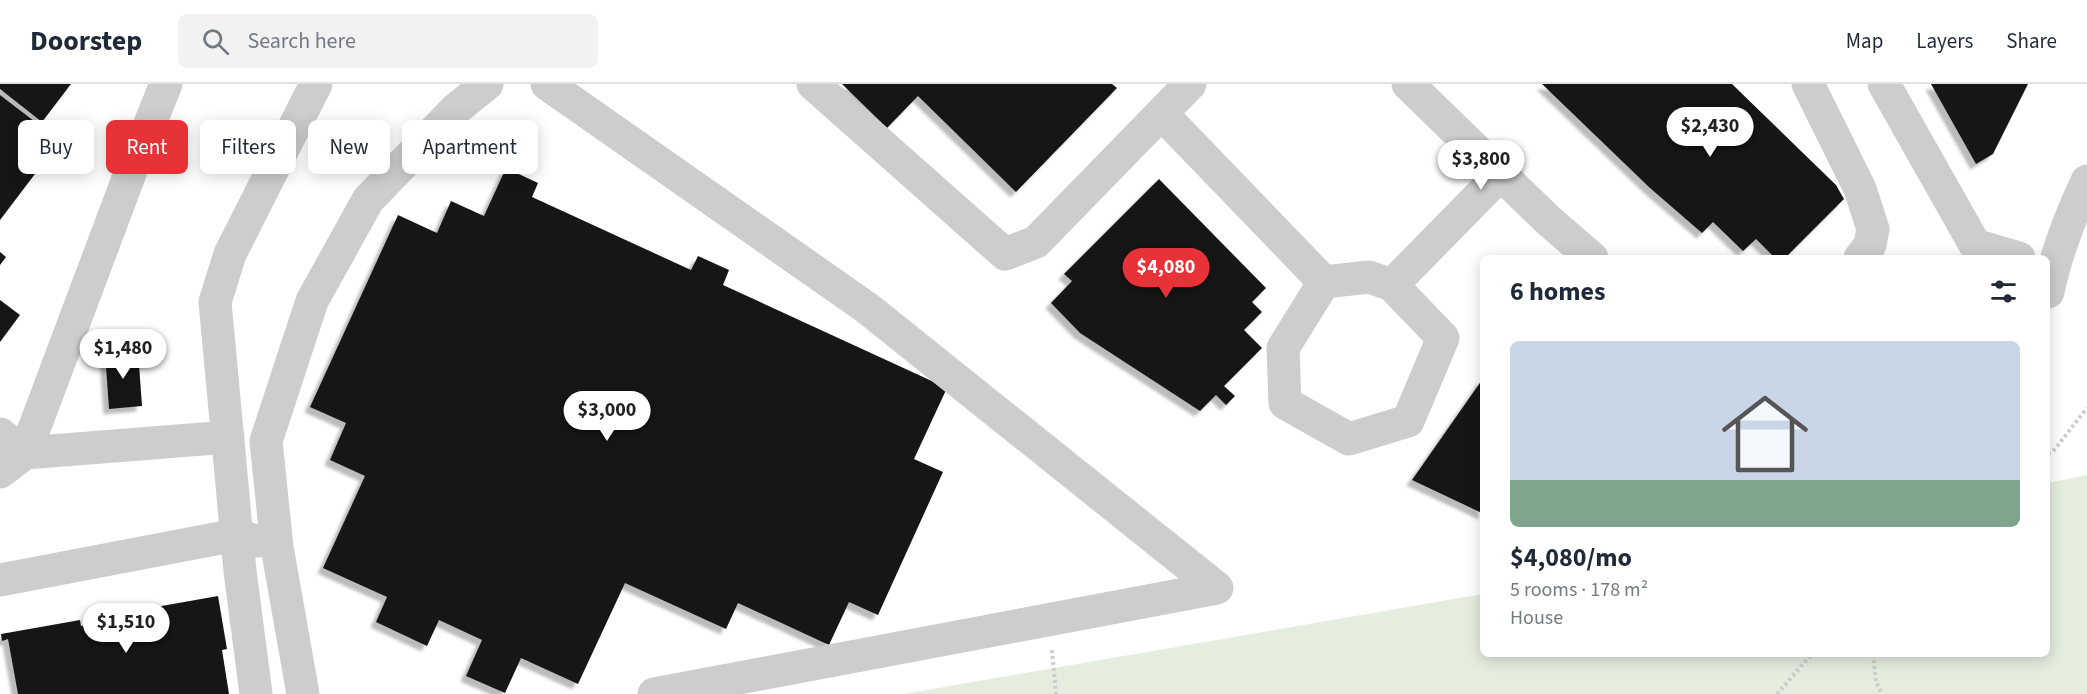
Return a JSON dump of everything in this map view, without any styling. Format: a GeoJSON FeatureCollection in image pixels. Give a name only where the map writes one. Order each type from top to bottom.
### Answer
{"type":"FeatureCollection","features":[{"type":"Feature","properties":{"kind":"street"},"geometry":{"type":"LineString","coordinates":[[166,84],[132,168],[8,453],[228,437]]}},
{"type":"Feature","properties":{"kind":"street"},"geometry":{"type":"LineString","coordinates":[[256,694],[236,535],[215,302],[230,254],[316,84]]}},
{"type":"Feature","properties":{"kind":"street"},"geometry":{"type":"LineString","coordinates":[[303,694],[277,547],[266,441],[312,301],[368,200],[456,109],[488,84]]}},
{"type":"Feature","properties":{"kind":"street"},"geometry":{"type":"LineString","coordinates":[[547,84],[867,308],[1217,588],[654,694]]}},
{"type":"Feature","properties":{"kind":"street"},"geometry":{"type":"LineString","coordinates":[[813,84],[1005,254],[1036,242],[1190,84]]}},
{"type":"Feature","properties":{"kind":"street"},"geometry":{"type":"LineString","coordinates":[[1408,84],[1500,175],[1589,255]]}},
{"type":"Feature","properties":{"kind":"street"},"geometry":{"type":"LineString","coordinates":[[1808,84],[1860,189],[1873,229],[1870,245],[1862,255]]}},
{"type":"Feature","properties":{"kind":"street"},"geometry":{"type":"LineString","coordinates":[[1884,84],[1975,245],[2009,255]]}},
{"type":"Feature","properties":{"kind":"street"},"geometry":{"type":"LineString","coordinates":[[1162,114],[1324,282]]}},
{"type":"Feature","properties":{"kind":"street"},"geometry":{"type":"LineString","coordinates":[[1392,285],[1500,175]]}},
{"type":"Feature","properties":{"kind":"street"},"geometry":{"type":"LineString","coordinates":[[2050,273],[2073,209],[2087,181]]}},
{"type":"Feature","properties":{"kind":"street"},"geometry":{"type":"LineString","coordinates":[[1369,277],[1392,285],[1443,338],[1408,422],[1349,439],[1285,403],[1283,348],[1324,282],[1369,277]]}},
{"type":"Feature","properties":{"kind":"street"},"geometry":{"type":"LineString","coordinates":[[0,580],[236,535],[277,547]]}},
{"type":"Feature","properties":{"kind":"path"},"geometry":{"type":"LineString","coordinates":[[2050,453],[2087,408]]}},
{"type":"Feature","properties":{"kind":"path"},"geometry":{"type":"LineString","coordinates":[[1048,620],[1056,694]]}},
{"type":"Feature","properties":{"kind":"path"},"geometry":{"type":"LineString","coordinates":[[1776,694],[1809,657]]}},
{"type":"Feature","properties":{"kind":"path"},"geometry":{"type":"LineString","coordinates":[[1873,657],[1876,682],[1881,694]]}},
{"type":"Feature","properties":{"kind":"green space"},"geometry":{"type":"Polygon","coordinates":[[[2087,475],[2087,694],[903,694],[1480,595],[1480,657],[2050,657],[2050,483],[2087,475]]]}},
{"type":"Feature","properties":{"kind":"building"},"geometry":{"type":"Polygon","coordinates":[[[0,84],[71,84],[44,120],[39,120],[0,89],[0,84]]]}},
{"type":"Feature","properties":{"kind":"building"},"geometry":{"type":"Polygon","coordinates":[[[842,84],[1112,84],[1117,88],[1016,192],[918,96],[887,128],[842,84]]]}},
{"type":"Feature","properties":{"kind":"building"},"geometry":{"type":"Polygon","coordinates":[[[1542,84],[1732,84],[1836,185],[1844,199],[1788,255],[1772,255],[1756,239],[1743,251],[1713,222],[1702,233],[1650,188],[1542,84]]]}},
{"type":"Feature","properties":{"kind":"building"},"geometry":{"type":"Polygon","coordinates":[[[1931,84],[2028,84],[1993,154],[1976,164],[1931,84]]]}},
{"type":"Feature","properties":{"kind":"building"},"geometry":{"type":"Polygon","coordinates":[[[0,95],[33,120],[18,120],[18,174],[35,174],[0,220],[0,95]]]}},
{"type":"Feature","properties":{"kind":"building"},"geometry":{"type":"Polygon","coordinates":[[[503,174],[519,174],[538,183],[532,197],[691,270],[698,256],[729,270],[723,285],[947,388],[914,459],[943,472],[878,615],[849,602],[829,645],[738,603],[726,629],[625,583],[578,684],[521,658],[505,693],[466,676],[482,640],[439,620],[427,646],[376,622],[387,597],[323,568],[365,476],[330,460],[346,423],[310,407],[398,215],[437,233],[451,201],[484,216],[503,174]]]}},
{"type":"Feature","properties":{"kind":"building"},"geometry":{"type":"Polygon","coordinates":[[[1159,179],[1266,288],[1252,302],[1262,312],[1244,330],[1262,348],[1224,386],[1235,396],[1226,405],[1216,395],[1200,411],[1080,333],[1051,303],[1072,281],[1064,274],[1159,179]]]}},
{"type":"Feature","properties":{"kind":"building"},"geometry":{"type":"Polygon","coordinates":[[[0,252],[6,257],[0,265],[0,252]]]}},
{"type":"Feature","properties":{"kind":"building"},"geometry":{"type":"Polygon","coordinates":[[[0,300],[20,315],[0,342],[0,300]]]}},
{"type":"Feature","properties":{"kind":"building"},"geometry":{"type":"Polygon","coordinates":[[[138,351],[142,406],[109,409],[105,352],[138,351]]]}},
{"type":"Feature","properties":{"kind":"building"},"geometry":{"type":"Polygon","coordinates":[[[1480,383],[1480,512],[1412,480],[1480,383]]]}},
{"type":"Feature","properties":{"kind":"building"},"geometry":{"type":"Polygon","coordinates":[[[218,596],[227,649],[222,650],[229,694],[18,694],[8,639],[2,641],[1,634],[80,620],[81,626],[140,616],[139,610],[218,596]]]}}]}
